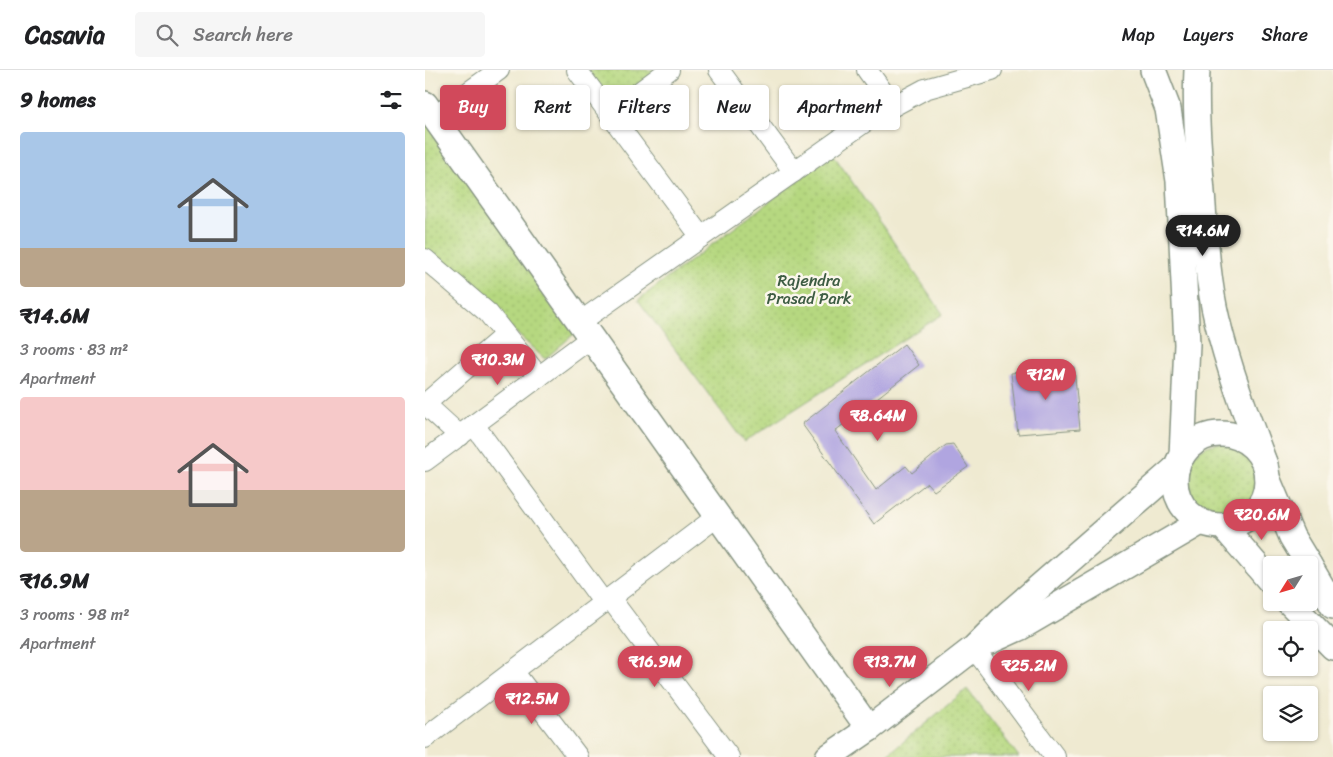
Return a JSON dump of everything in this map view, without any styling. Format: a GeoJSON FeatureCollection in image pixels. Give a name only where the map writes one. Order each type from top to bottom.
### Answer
{"type":"FeatureCollection","features":[{"type":"Feature","properties":{"kind":"street"},"geometry":{"type":"LineString","coordinates":[[499,70],[430,111],[869,729]]}},
{"type":"Feature","properties":{"kind":"street"},"geometry":{"type":"LineString","coordinates":[[577,70],[600,101]]}},
{"type":"Feature","properties":{"kind":"street"},"geometry":{"type":"LineString","coordinates":[[649,85],[669,70]]}},
{"type":"Feature","properties":{"kind":"street"},"geometry":{"type":"LineString","coordinates":[[719,70],[794,172]]}},
{"type":"Feature","properties":{"kind":"street"},"geometry":{"type":"LineString","coordinates":[[867,70],[878,85]]}},
{"type":"Feature","properties":{"kind":"street"},"geometry":{"type":"LineString","coordinates":[[900,102],[925,89],[992,70]]}},
{"type":"Feature","properties":{"kind":"street"},"geometry":{"type":"LineString","coordinates":[[1153,70],[1168,109],[1179,181],[1187,344],[1180,461],[1175,480],[1177,492],[1190,514],[1212,524],[1263,574]]}},
{"type":"Feature","properties":{"kind":"street"},"geometry":{"type":"LineString","coordinates":[[974,648],[1021,627],[1212,524],[1246,520],[1262,502],[1266,472],[1234,382],[1217,318],[1206,246],[1195,96],[1197,70]]}},
{"type":"Feature","properties":{"kind":"street"},"geometry":{"type":"LineString","coordinates":[[622,130],[701,237]]}},
{"type":"Feature","properties":{"kind":"street"},"geometry":{"type":"LineString","coordinates":[[425,461],[539,377],[585,330],[701,237],[853,130]]}},
{"type":"Feature","properties":{"kind":"street"},"geometry":{"type":"LineString","coordinates":[[425,258],[488,313],[539,377]]}},
{"type":"Feature","properties":{"kind":"street"},"geometry":{"type":"LineString","coordinates":[[505,335],[425,404],[467,430],[607,600],[729,757]]}},
{"type":"Feature","properties":{"kind":"street"},"geometry":{"type":"LineString","coordinates":[[828,757],[869,729],[974,648],[1007,615],[1180,461],[1201,439],[1226,435],[1250,444],[1259,454],[1292,537],[1304,556]]}},
{"type":"Feature","properties":{"kind":"street"},"geometry":{"type":"LineString","coordinates":[[425,738],[718,516]]}},
{"type":"Feature","properties":{"kind":"street"},"geometry":{"type":"LineString","coordinates":[[1318,580],[1333,606]]}},
{"type":"Feature","properties":{"kind":"street"},"geometry":{"type":"LineString","coordinates":[[1298,611],[1333,647]]}},
{"type":"Feature","properties":{"kind":"street"},"geometry":{"type":"LineString","coordinates":[[974,648],[1055,757]]}},
{"type":"Feature","properties":{"kind":"street"},"geometry":{"type":"LineString","coordinates":[[513,671],[578,757]]}},
{"type":"Feature","properties":{"kind":"green space"},"geometry":{"type":"Polygon","coordinates":[[[584,70],[669,70],[649,85],[600,85],[600,91],[584,70]]]}},
{"type":"Feature","properties":{"kind":"green space"},"geometry":{"type":"Polygon","coordinates":[[[425,121],[575,333],[545,359],[425,251],[425,121]]]}},
{"type":"Feature","properties":{"kind":"green space","name":"Rajendra Prasad Park"},"geometry":{"type":"Polygon","coordinates":[[[833,154],[943,314],[744,442],[638,300],[833,154]]]}},
{"type":"Feature","properties":{"kind":"green space"},"geometry":{"type":"Polygon","coordinates":[[[1215,443],[1229,443],[1243,449],[1253,459],[1259,473],[1257,494],[1243,511],[1229,517],[1215,517],[1201,511],[1191,501],[1185,487],[1185,473],[1191,459],[1201,449],[1215,443]]]}},
{"type":"Feature","properties":{"kind":"green space"},"geometry":{"type":"Polygon","coordinates":[[[967,689],[1019,757],[885,757],[967,689]]]}},
{"type":"Feature","properties":{"kind":"building"},"geometry":{"type":"Polygon","coordinates":[[[904,344],[919,365],[835,431],[876,490],[906,466],[912,473],[946,445],[953,444],[968,467],[934,491],[927,483],[874,524],[802,424],[904,344]]]}},
{"type":"Feature","properties":{"kind":"building"},"geometry":{"type":"Polygon","coordinates":[[[1074,367],[1080,429],[1018,434],[1011,373],[1074,367]]]}}]}
